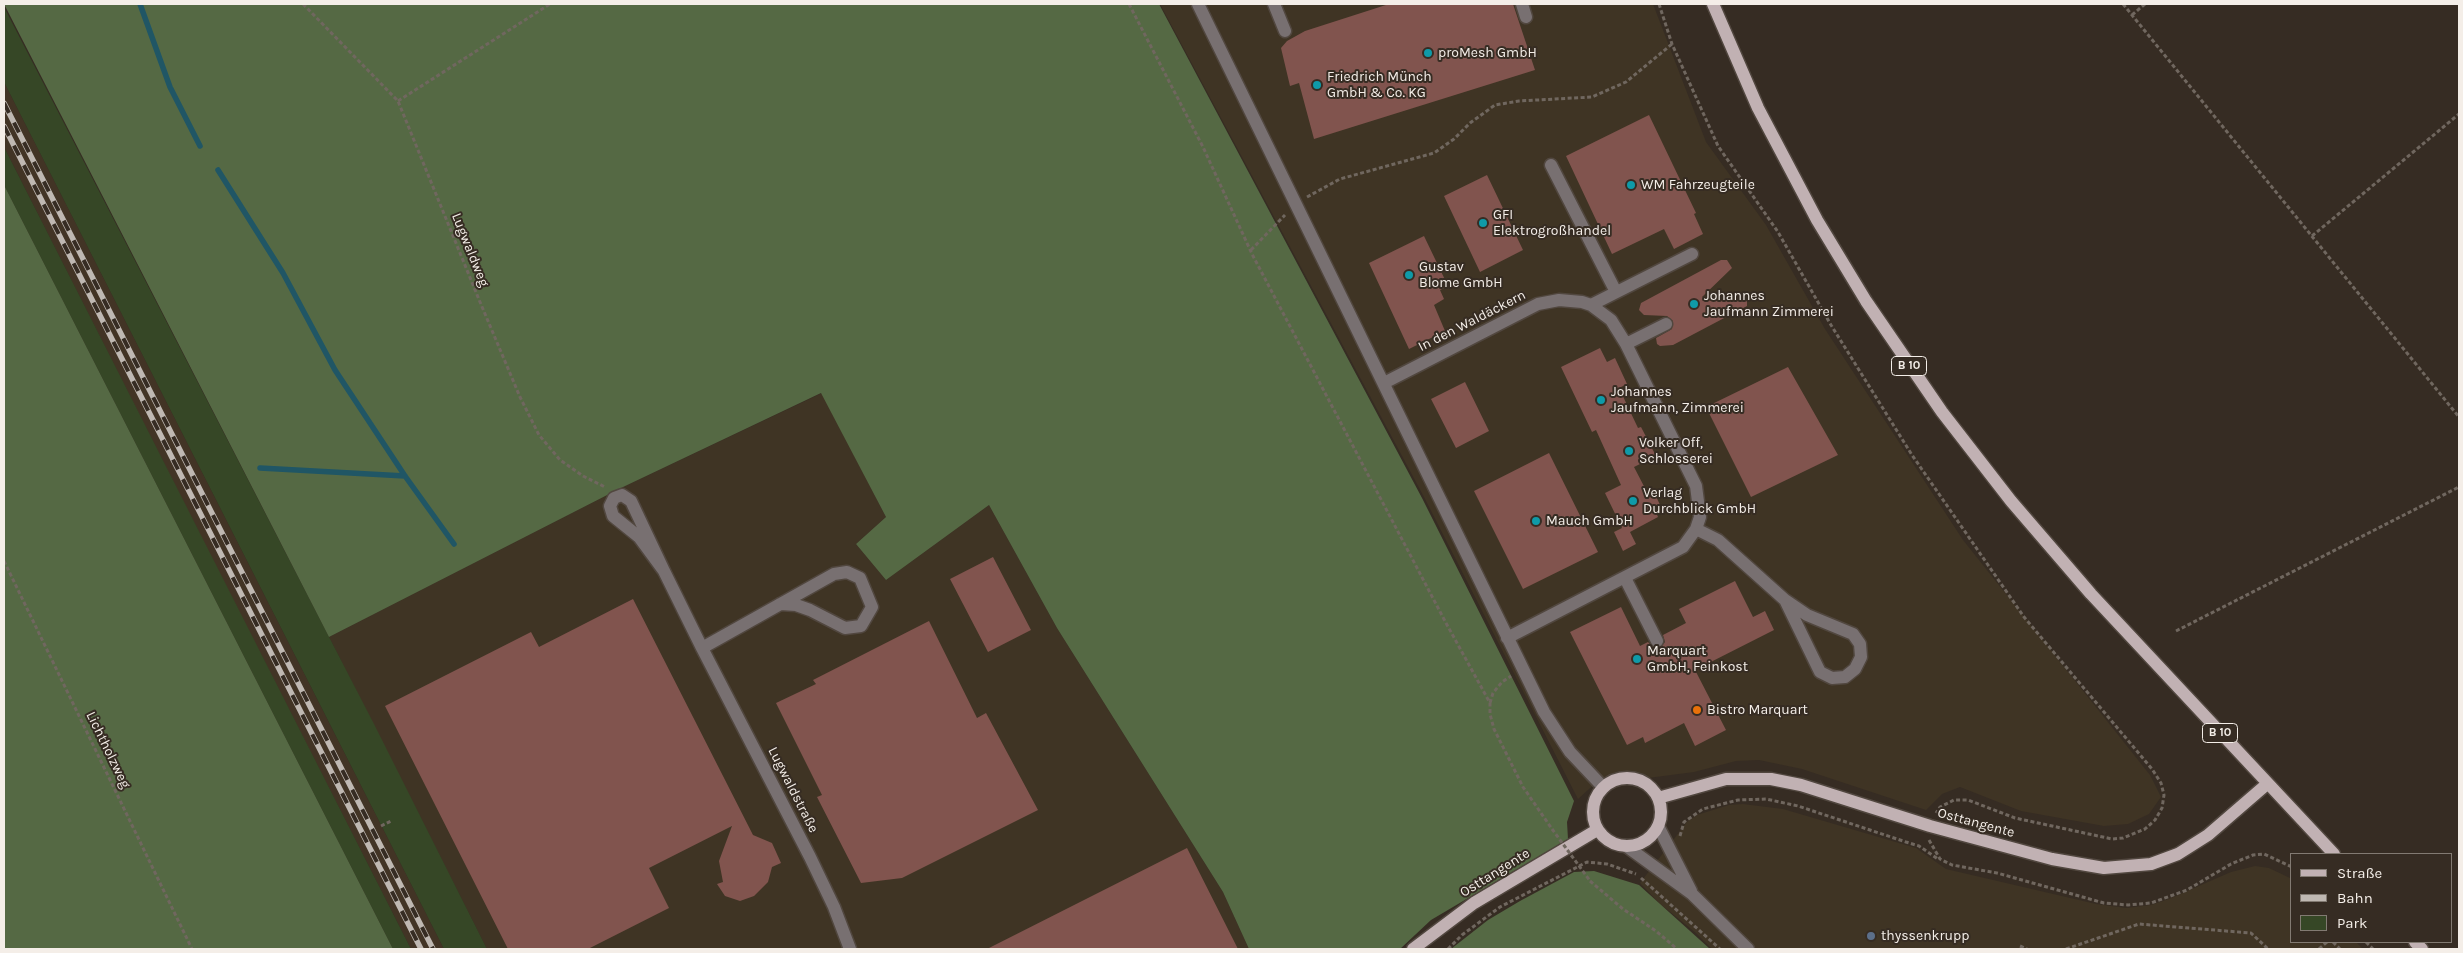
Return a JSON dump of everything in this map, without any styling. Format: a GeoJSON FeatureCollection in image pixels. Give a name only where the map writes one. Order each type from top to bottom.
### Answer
{"type":"FeatureCollection","features":[{"type":"Feature","properties":{"kind":"main road","name":"B 10"},"geometry":{"type":"LineString","coordinates":[[1713,4],[1754,100],[1787,165],[1844,266],[1914,373],[1964,442],[2048,545],[2267,784],[2333,853]]}},
{"type":"Feature","properties":{"kind":"main road","name":"Osttangente"},"geometry":{"type":"LineString","coordinates":[[1658,798],[1719,780],[1740,777],[1771,778],[1801,785],[1930,826],[2081,866],[2104,868],[2152,864],[2178,854],[2208,834],[2267,784]]}},
{"type":"Feature","properties":{"kind":"main road"},"geometry":{"type":"LineString","coordinates":[[1624,778],[1635,779],[1652,789],[1658,798],[1661,816],[1658,826],[1647,840],[1636,845],[1616,844],[1605,838],[1597,830],[1594,822],[1593,808],[1602,787],[1612,781],[1624,778]]}},
{"type":"Feature","properties":{"kind":"main road","name":"Osttangente"},"geometry":{"type":"LineString","coordinates":[[1413,949],[1474,903],[1597,830]]}},
{"type":"Feature","properties":{"kind":"street"},"geometry":{"type":"LineString","coordinates":[[1198,4],[1297,202],[1523,670],[1557,733],[1570,752],[1602,787]]}},
{"type":"Feature","properties":{"kind":"street"},"geometry":{"type":"LineString","coordinates":[[1274,4],[1286,31]]}},
{"type":"Feature","properties":{"kind":"street"},"geometry":{"type":"LineString","coordinates":[[1522,4],[1526,17]]}},
{"type":"Feature","properties":{"kind":"street"},"geometry":{"type":"LineString","coordinates":[[1551,165],[1616,292]]}},
{"type":"Feature","properties":{"kind":"street"},"geometry":{"type":"LineString","coordinates":[[1591,305],[1692,254]]}},
{"type":"Feature","properties":{"kind":"street","name":"In den Waldäckern"},"geometry":{"type":"LineString","coordinates":[[1384,383],[1538,304],[1571,300],[1591,305],[1611,320],[1626,344],[1696,486],[1700,517],[1696,529]]}},
{"type":"Feature","properties":{"kind":"street"},"geometry":{"type":"LineString","coordinates":[[1626,344],[1666,324]]}},
{"type":"Feature","properties":{"kind":"street","name":"Lugwaldstraße"},"geometry":{"type":"LineString","coordinates":[[664,571],[639,536],[613,516],[610,506],[614,498],[622,495],[630,501],[702,648],[810,857],[834,907],[850,949]]}},
{"type":"Feature","properties":{"kind":"street"},"geometry":{"type":"LineString","coordinates":[[1507,638],[1683,547],[1696,529],[1718,540],[1785,600],[1807,615],[1852,634],[1860,644],[1861,657],[1855,669],[1844,677],[1832,678],[1820,672],[1785,600]]}},
{"type":"Feature","properties":{"kind":"street"},"geometry":{"type":"LineString","coordinates":[[702,648],[780,604],[834,574],[847,572],[860,578],[872,607],[861,626],[845,628],[810,610],[780,604]]}},
{"type":"Feature","properties":{"kind":"street"},"geometry":{"type":"LineString","coordinates":[[1625,578],[1657,641]]}},
{"type":"Feature","properties":{"kind":"street"},"geometry":{"type":"LineString","coordinates":[[1658,826],[1692,894]]}},
{"type":"Feature","properties":{"kind":"street"},"geometry":{"type":"LineString","coordinates":[[1626,846],[1692,894],[1748,949]]}},
{"type":"Feature","properties":{"kind":"path","name":"Lugwaldweg"},"geometry":{"type":"LineString","coordinates":[[303,4],[398,101],[487,320],[539,435],[568,466],[583,476],[622,495]]}},
{"type":"Feature","properties":{"kind":"path"},"geometry":{"type":"LineString","coordinates":[[398,101],[550,4]]}},
{"type":"Feature","properties":{"kind":"path"},"geometry":{"type":"LineString","coordinates":[[1130,4],[1203,147],[1251,250],[1353,448],[1490,703]]}},
{"type":"Feature","properties":{"kind":"path"},"geometry":{"type":"LineString","coordinates":[[1659,4],[1672,44],[1718,146],[1732,170],[1778,232],[1831,325],[1912,455],[2024,617],[2161,783],[2164,796],[2162,808],[2155,820],[2146,829],[2123,838],[2112,839],[2015,818],[1968,800],[1954,800],[1940,806],[1930,826],[1929,840],[1933,850],[1940,858],[1952,865]]}},
{"type":"Feature","properties":{"kind":"path"},"geometry":{"type":"LineString","coordinates":[[2123,4],[2459,417]]}},
{"type":"Feature","properties":{"kind":"path"},"geometry":{"type":"LineString","coordinates":[[2132,15],[2145,4]]}},
{"type":"Feature","properties":{"kind":"path"},"geometry":{"type":"LineString","coordinates":[[1251,250],[1297,202],[1340,179],[1434,153],[1470,123],[1495,106],[1519,101],[1592,96],[1626,82],[1672,44]]}},
{"type":"Feature","properties":{"kind":"path"},"geometry":{"type":"LineString","coordinates":[[2312,236],[2459,114]]}},
{"type":"Feature","properties":{"kind":"path"},"geometry":{"type":"LineString","coordinates":[[2176,631],[2459,487]]}},
{"type":"Feature","properties":{"kind":"path","name":"Lichtholzweg"},"geometry":{"type":"LineString","coordinates":[[4,561],[192,949]]}},
{"type":"Feature","properties":{"kind":"path"},"geometry":{"type":"LineString","coordinates":[[1523,670],[1502,682],[1493,693],[1490,703],[1490,714],[1494,729],[1524,786],[1552,829],[1590,881],[1623,909],[1656,931],[1676,949]]}},
{"type":"Feature","properties":{"kind":"path"},"geometry":{"type":"LineString","coordinates":[[1674,858],[1679,849],[1681,828],[1695,812],[1722,802],[1750,798],[1798,806],[1919,846],[1952,865],[1997,873],[2104,903],[2128,905],[2151,903],[2187,890],[2248,856],[2264,854],[2290,866]]}},
{"type":"Feature","properties":{"kind":"path"},"geometry":{"type":"LineString","coordinates":[[381,826],[391,820]]}},
{"type":"Feature","properties":{"kind":"path"},"geometry":{"type":"LineString","coordinates":[[1448,949],[1462,935],[1500,907],[1587,862],[1606,864],[1627,870],[1646,881],[1720,949]]}},
{"type":"Feature","properties":{"kind":"path"},"geometry":{"type":"LineString","coordinates":[[1646,881],[1660,871]]}},
{"type":"Feature","properties":{"kind":"path"},"geometry":{"type":"LineString","coordinates":[[2066,949],[2139,924],[2251,933],[2268,949]]}},
{"type":"Feature","properties":{"kind":"path"},"geometry":{"type":"LineString","coordinates":[[2020,946],[2027,949]]}},
{"type":"Feature","properties":{"kind":"shaded area"},"geometry":{"type":"Polygon","coordinates":[[[1160,4],[1653,4],[1706,142],[1766,225],[1825,329],[1963,540],[2150,775],[2161,797],[2149,814],[2128,824],[2104,826],[2021,811],[1960,787],[1942,794],[1926,810],[1802,769],[1759,760],[1736,761],[1694,772],[1648,778],[1619,771],[1599,780],[1578,799],[1424,497],[1160,4]]]}},
{"type":"Feature","properties":{"kind":"shaded area"},"geometry":{"type":"Polygon","coordinates":[[[4,82],[444,949],[411,949],[226,586],[4,147],[4,82]]]}},
{"type":"Feature","properties":{"kind":"shaded area"},"geometry":{"type":"Polygon","coordinates":[[[822,393],[886,517],[856,544],[886,580],[989,505],[1057,628],[1223,892],[1249,949],[487,949],[329,637],[621,488],[822,393]]]}},
{"type":"Feature","properties":{"kind":"shaded area"},"geometry":{"type":"Polygon","coordinates":[[[1743,804],[1783,809],[1916,848],[1946,869],[2096,904],[2126,908],[2151,905],[2169,899],[2231,872],[2255,866],[2269,868],[2290,878],[2290,943],[2357,943],[2363,949],[1712,949],[1696,933],[1659,903],[1640,883],[1687,822],[1697,815],[1729,805],[1743,804]]]}},
{"type":"Feature","properties":{"kind":"green space"},"geometry":{"type":"Polygon","coordinates":[[[4,4],[1159,4],[1422,498],[1574,801],[1567,822],[1568,839],[1431,920],[1400,949],[1249,949],[1223,892],[1057,628],[989,505],[886,580],[856,544],[886,517],[821,393],[621,488],[329,637],[4,4]]]}},
{"type":"Feature","properties":{"kind":"green space"},"geometry":{"type":"Polygon","coordinates":[[[4,7],[374,724],[487,949],[444,949],[4,82],[4,7]]]}},
{"type":"Feature","properties":{"kind":"green space"},"geometry":{"type":"Polygon","coordinates":[[[4,147],[411,949],[393,949],[4,185],[4,147]]]}},
{"type":"Feature","properties":{"kind":"green space"},"geometry":{"type":"Polygon","coordinates":[[[4,185],[393,949],[4,949],[4,185]]]}},
{"type":"Feature","properties":{"kind":"green space"},"geometry":{"type":"Polygon","coordinates":[[[1594,871],[1639,885],[1710,949],[1451,949],[1488,920],[1520,901],[1574,872],[1594,871]]]}},
{"type":"Feature","properties":{"kind":"building","name":"proMesh GmbH"},"geometry":{"type":"Polygon","coordinates":[[[1389,4],[1513,4],[1535,70],[1314,139],[1299,83],[1290,86],[1281,48],[1287,41],[1305,31],[1389,4]]]}},
{"type":"Feature","properties":{"kind":"building","name":"WM Fahrzeugteile"},"geometry":{"type":"Polygon","coordinates":[[[1649,115],[1696,213],[1694,214],[1703,234],[1674,249],[1664,229],[1612,254],[1566,156],[1649,115]]]}},
{"type":"Feature","properties":{"kind":"building","name":"GFI Elektrogroßhandel"},"geometry":{"type":"Polygon","coordinates":[[[1487,175],[1523,250],[1480,272],[1444,196],[1487,175]]]}},
{"type":"Feature","properties":{"kind":"building","name":"Gustav Blome GmbH"},"geometry":{"type":"Polygon","coordinates":[[[1424,236],[1448,286],[1440,290],[1444,299],[1434,305],[1445,331],[1409,349],[1369,263],[1424,236]]]}},
{"type":"Feature","properties":{"kind":"building","name":"Johannes Jaufmann Zimmerei"},"geometry":{"type":"Polygon","coordinates":[[[1721,260],[1727,260],[1732,268],[1702,297],[1741,294],[1747,298],[1747,306],[1673,345],[1660,346],[1657,344],[1656,338],[1672,329],[1673,321],[1667,316],[1644,315],[1639,310],[1641,303],[1721,260]]]}},
{"type":"Feature","properties":{"kind":"building"},"geometry":{"type":"Polygon","coordinates":[[[1600,348],[1607,362],[1615,358],[1627,384],[1619,388],[1638,428],[1641,427],[1656,456],[1634,467],[1648,494],[1654,492],[1661,507],[1655,510],[1658,517],[1630,532],[1636,544],[1623,551],[1614,532],[1622,528],[1605,493],[1621,485],[1596,430],[1592,432],[1561,367],[1600,348]]]}},
{"type":"Feature","properties":{"kind":"building"},"geometry":{"type":"Polygon","coordinates":[[[1788,367],[1838,455],[1751,497],[1706,407],[1788,367]]]}},
{"type":"Feature","properties":{"kind":"building"},"geometry":{"type":"Polygon","coordinates":[[[1465,382],[1489,431],[1456,448],[1431,399],[1465,382]]]}},
{"type":"Feature","properties":{"kind":"building","name":"Mauch GmbH"},"geometry":{"type":"Polygon","coordinates":[[[1549,453],[1598,552],[1523,589],[1474,491],[1549,453]]]}},
{"type":"Feature","properties":{"kind":"building"},"geometry":{"type":"Polygon","coordinates":[[[993,557],[1031,630],[988,652],[950,579],[993,557]]]}},
{"type":"Feature","properties":{"kind":"building","name":"Marquart GmbH, Feinkost"},"geometry":{"type":"Polygon","coordinates":[[[1735,581],[1753,617],[1765,611],[1774,630],[1695,670],[1726,730],[1695,746],[1684,723],[1645,743],[1643,737],[1627,745],[1570,632],[1621,607],[1640,646],[1648,642],[1653,648],[1660,648],[1665,642],[1663,635],[1686,623],[1679,609],[1735,581]]]}},
{"type":"Feature","properties":{"kind":"building"},"geometry":{"type":"Polygon","coordinates":[[[633,599],[753,835],[772,843],[781,863],[772,867],[768,882],[754,896],[740,901],[725,896],[717,884],[723,882],[719,861],[732,826],[649,868],[669,908],[588,949],[508,949],[385,706],[531,632],[539,647],[633,599]]]}},
{"type":"Feature","properties":{"kind":"building"},"geometry":{"type":"Polygon","coordinates":[[[929,621],[977,718],[986,713],[1038,810],[902,878],[861,883],[817,797],[822,795],[776,703],[816,684],[813,680],[929,621]]]}},
{"type":"Feature","properties":{"kind":"building"},"geometry":{"type":"Polygon","coordinates":[[[1187,848],[1238,949],[987,949],[1187,848]]]}},
{"type":"Feature","properties":{"kind":"waterway"},"geometry":{"type":"LineString","coordinates":[[140,4],[170,87],[200,146]]}},
{"type":"Feature","properties":{"kind":"waterway"},"geometry":{"type":"LineString","coordinates":[[218,170],[283,273],[335,370],[405,476],[454,544]]}},
{"type":"Feature","properties":{"kind":"waterway"},"geometry":{"type":"LineString","coordinates":[[260,468],[405,476]]}},
{"type":"Feature","properties":{"kind":"railway"},"geometry":{"type":"LineString","coordinates":[[4,103],[433,949]]}},
{"type":"Feature","properties":{"kind":"railway"},"geometry":{"type":"LineString","coordinates":[[4,126],[421,949]]}},
{"type":"Feature","properties":{"kind":"place","name":"proMesh GmbH"},"geometry":{"type":"Point","coordinates":[1428,53]}},
{"type":"Feature","properties":{"kind":"place","name":"Friedrich Münch GmbH & Co. KG"},"geometry":{"type":"Point","coordinates":[1317,85]}},
{"type":"Feature","properties":{"kind":"place","name":"WM Fahrzeugteile"},"geometry":{"type":"Point","coordinates":[1631,185]}},
{"type":"Feature","properties":{"kind":"place","name":"GFI Elektrogroßhandel"},"geometry":{"type":"Point","coordinates":[1483,223]}},
{"type":"Feature","properties":{"kind":"place","name":"Gustav Blome GmbH"},"geometry":{"type":"Point","coordinates":[1409,275]}},
{"type":"Feature","properties":{"kind":"place","name":"Johannes Jaufmann Zimmerei"},"geometry":{"type":"Point","coordinates":[1694,304]}},
{"type":"Feature","properties":{"kind":"place","name":"Johannes Jaufmann, Zimmerei"},"geometry":{"type":"Point","coordinates":[1601,400]}},
{"type":"Feature","properties":{"kind":"place","name":"Volker Off, Schlosserei"},"geometry":{"type":"Point","coordinates":[1629,451]}},
{"type":"Feature","properties":{"kind":"place","name":"Verlag Durchblick GmbH"},"geometry":{"type":"Point","coordinates":[1633,501]}},
{"type":"Feature","properties":{"kind":"place","name":"Mauch GmbH"},"geometry":{"type":"Point","coordinates":[1536,521]}},
{"type":"Feature","properties":{"kind":"place","name":"Marquart GmbH, Feinkost"},"geometry":{"type":"Point","coordinates":[1637,659]}},
{"type":"Feature","properties":{"kind":"place","name":"Bistro Marquart"},"geometry":{"type":"Point","coordinates":[1697,710]}},
{"type":"Feature","properties":{"kind":"place","name":"thyssenkrupp"},"geometry":{"type":"Point","coordinates":[1871,936]}}]}
